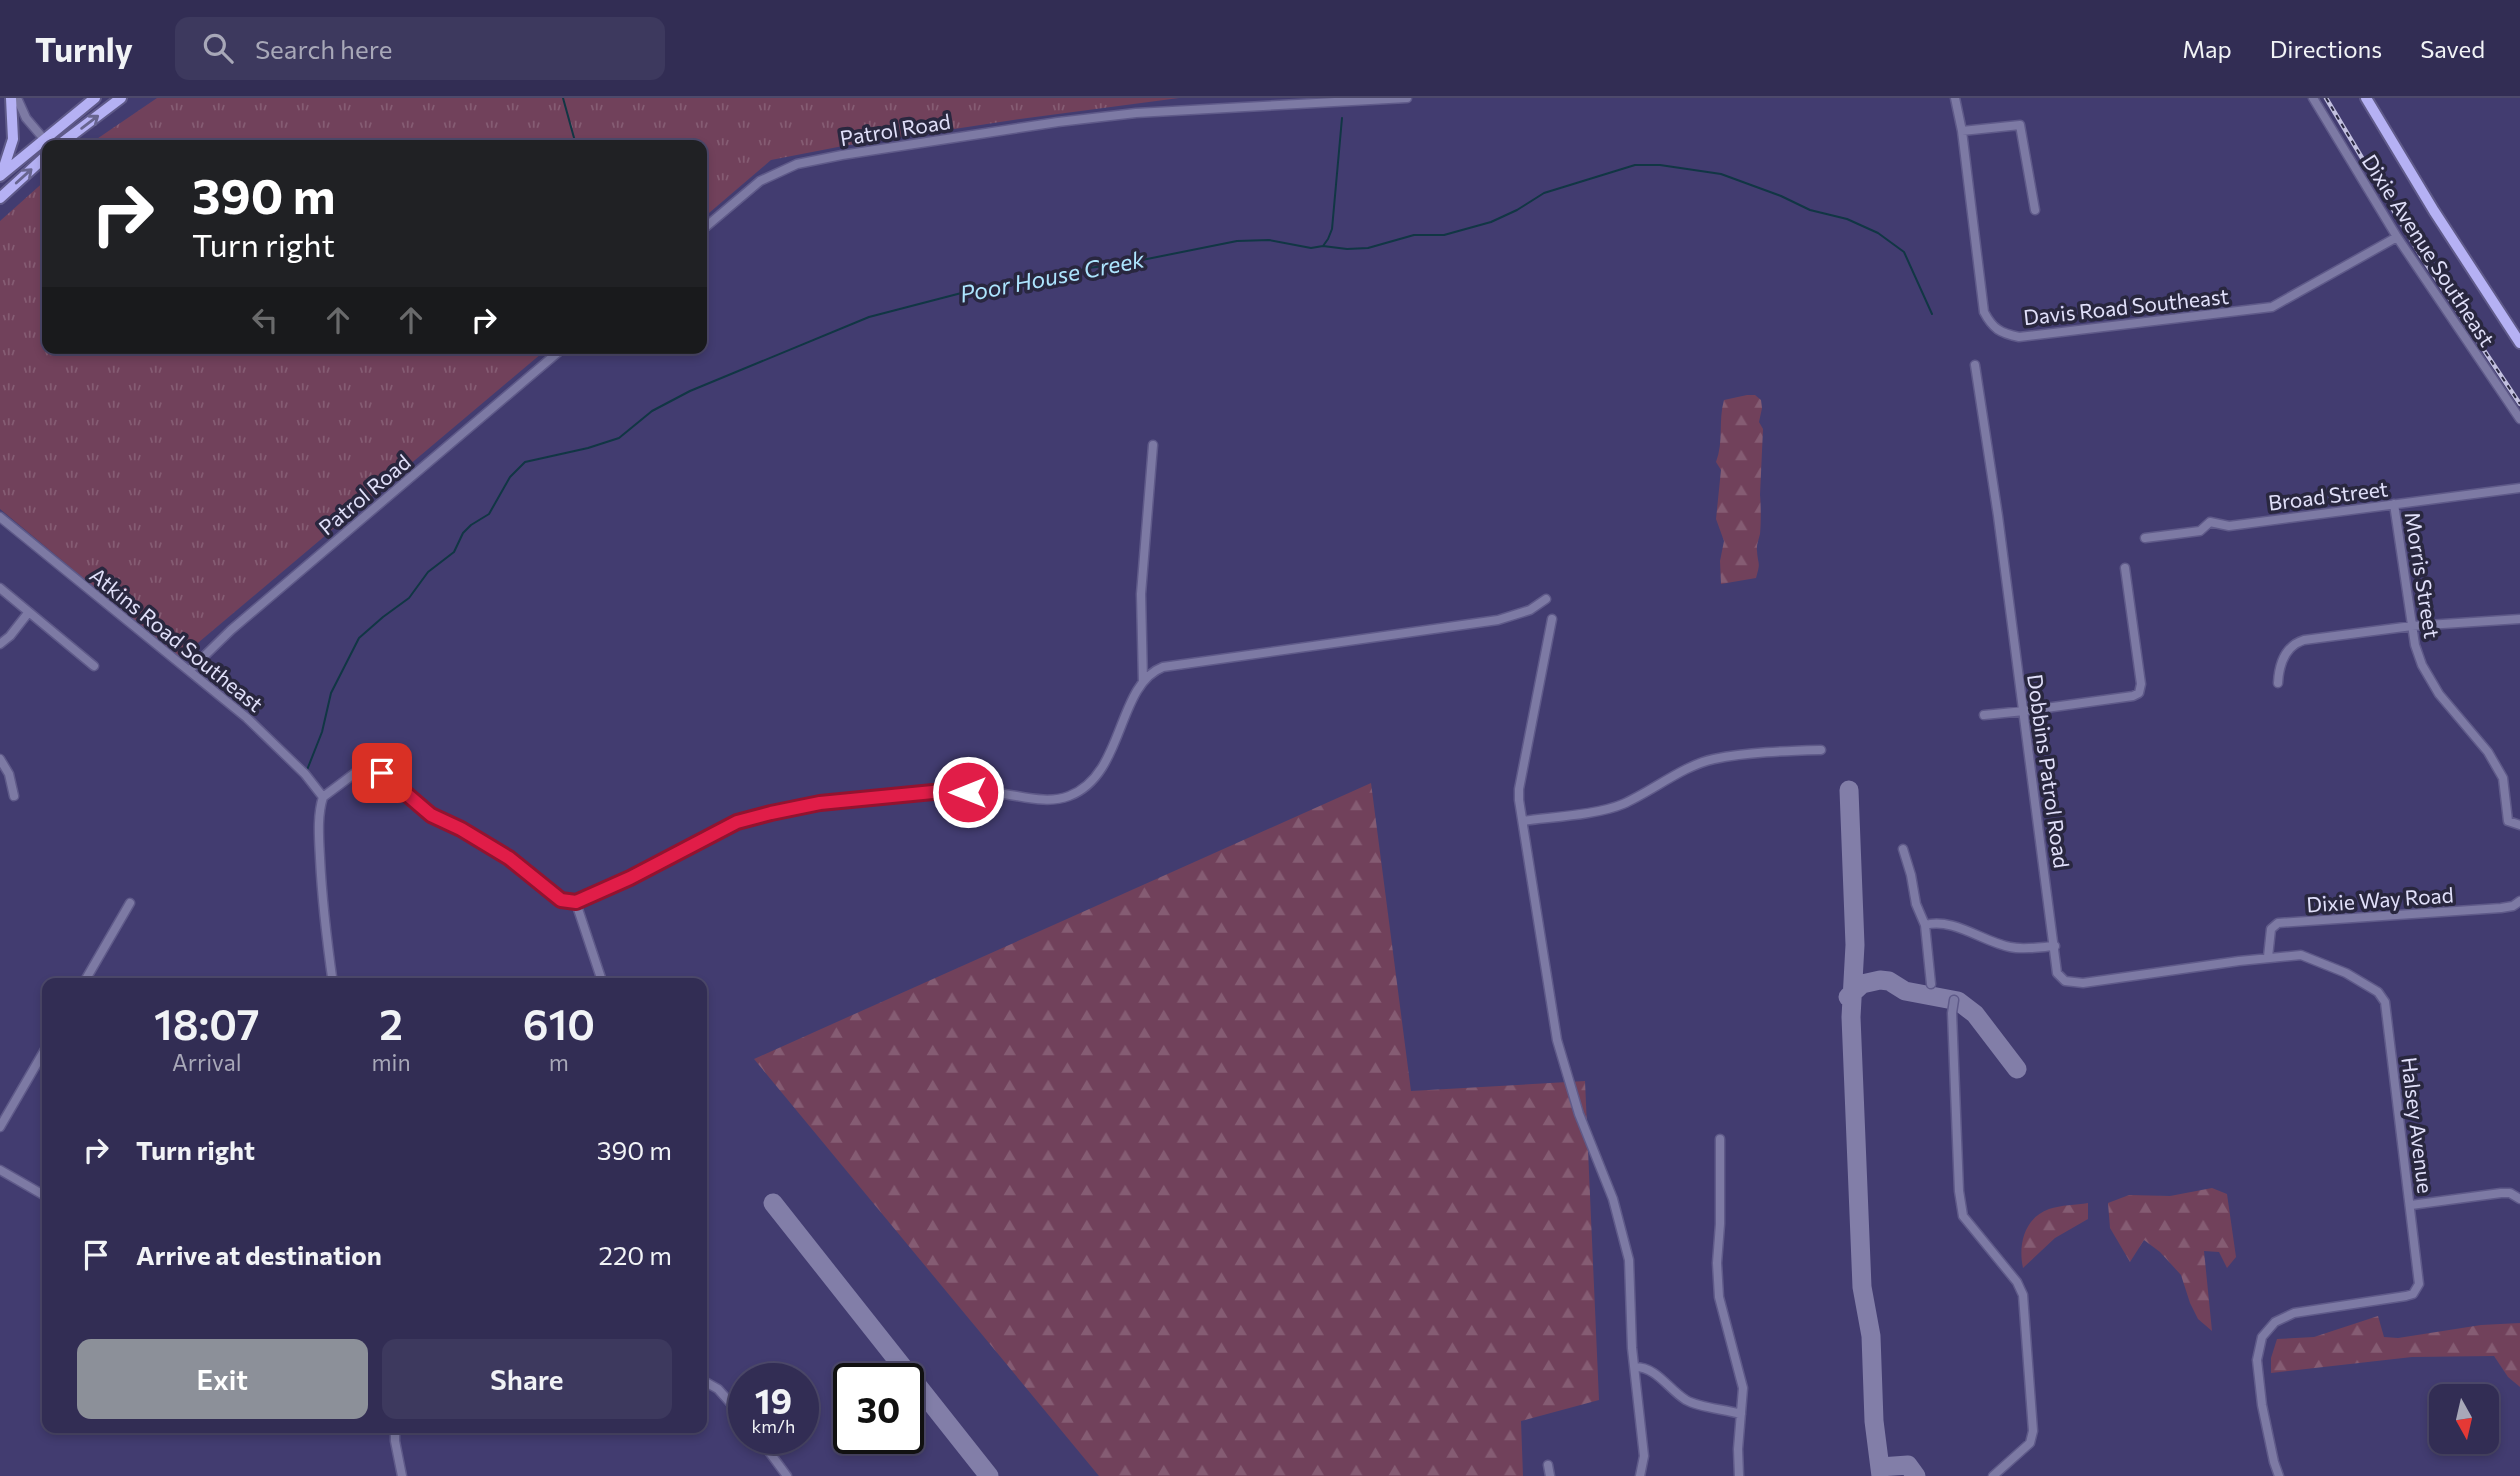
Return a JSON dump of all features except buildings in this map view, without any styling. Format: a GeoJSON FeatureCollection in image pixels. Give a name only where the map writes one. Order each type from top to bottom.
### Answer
{"type":"FeatureCollection","features":[{"type":"Feature","properties":{"kind":"main road"},"geometry":{"type":"LineString","coordinates":[[1,175],[13,139],[10,98]]}},
{"type":"Feature","properties":{"kind":"main road"},"geometry":{"type":"LineString","coordinates":[[48,140],[95,98]]}},
{"type":"Feature","properties":{"kind":"main road"},"geometry":{"type":"LineString","coordinates":[[66,140],[121,98]]}},
{"type":"Feature","properties":{"kind":"main road"},"geometry":{"type":"LineString","coordinates":[[2366,98],[2434,211],[2520,343]]}},
{"type":"Feature","properties":{"kind":"main road"},"geometry":{"type":"LineString","coordinates":[[1,175],[42,145]]}},
{"type":"Feature","properties":{"kind":"main road"},"geometry":{"type":"LineString","coordinates":[[0,198],[42,160]]}},
{"type":"Feature","properties":{"kind":"street"},"geometry":{"type":"LineString","coordinates":[[18,98],[23,113],[44,140]]}},
{"type":"Feature","properties":{"kind":"street","name":"Patrol Road"},"geometry":{"type":"LineString","coordinates":[[707,226],[760,181],[797,164],[842,155],[1058,122],[1136,113],[1408,98]]}},
{"type":"Feature","properties":{"kind":"street","name":"Davis Road Southeast"},"geometry":{"type":"LineString","coordinates":[[1955,98],[1962,131],[1984,312],[1996,331],[2019,337],[2272,307],[2397,237]]}},
{"type":"Feature","properties":{"kind":"street","name":"Dixie Avenue Southeast"},"geometry":{"type":"LineString","coordinates":[[2313,98],[2397,237],[2520,419]]}},
{"type":"Feature","properties":{"kind":"street"},"geometry":{"type":"LineString","coordinates":[[1962,131],[2020,125],[2035,210]]}},
{"type":"Feature","properties":{"kind":"street","name":"Patrol Road"},"geometry":{"type":"LineString","coordinates":[[190,670],[231,630],[557,354]]}},
{"type":"Feature","properties":{"kind":"street","name":"Dobbins Patrol Road"},"geometry":{"type":"LineString","coordinates":[[1975,365],[2006,573],[2057,974]]}},
{"type":"Feature","properties":{"kind":"street"},"geometry":{"type":"LineString","coordinates":[[1143,682],[1141,594],[1153,445]]}},
{"type":"Feature","properties":{"kind":"street","name":"Broad Street"},"geometry":{"type":"LineString","coordinates":[[2145,538],[2200,531],[2210,522],[2229,526],[2520,488]]}},
{"type":"Feature","properties":{"kind":"street","name":"Morris Street"},"geometry":{"type":"LineString","coordinates":[[2393,504],[2412,626],[2421,665],[2439,694],[2488,752],[2503,778],[2508,821],[2520,825]]}},
{"type":"Feature","properties":{"kind":"street","name":"Atkins Road Southeast"},"geometry":{"type":"LineString","coordinates":[[0,517],[247,718],[305,774],[323,797]]}},
{"type":"Feature","properties":{"kind":"street"},"geometry":{"type":"LineString","coordinates":[[1984,715],[2024,712],[2139,693],[2141,684],[2125,568]]}},
{"type":"Feature","properties":{"kind":"street"},"geometry":{"type":"LineString","coordinates":[[0,588],[94,666]]}},
{"type":"Feature","properties":{"kind":"street"},"geometry":{"type":"LineString","coordinates":[[332,978],[321,881],[320,806],[323,797],[349,776],[364,770],[382,773],[431,815],[461,829],[509,858],[561,900],[576,902],[630,878],[737,822],[771,813],[815,804],[933,792],[994,793],[1042,799],[1066,797],[1079,792],[1101,767],[1116,744],[1133,699],[1143,682],[1156,670],[1178,664],[1498,620],[1530,610],[1546,599]]}},
{"type":"Feature","properties":{"kind":"street"},"geometry":{"type":"LineString","coordinates":[[0,644],[10,636],[28,612]]}},
{"type":"Feature","properties":{"kind":"street"},"geometry":{"type":"LineString","coordinates":[[1552,619],[1518,789],[1557,1040],[1579,1114],[1613,1199],[1629,1260],[1632,1348],[1644,1456],[1640,1476]]}},
{"type":"Feature","properties":{"kind":"street"},"geometry":{"type":"LineString","coordinates":[[2278,683],[2279,668],[2285,654],[2296,643],[2412,626],[2520,620]]}},
{"type":"Feature","properties":{"kind":"street"},"geometry":{"type":"LineString","coordinates":[[1523,821],[1607,809],[1712,760],[1798,750],[1821,750]]}},
{"type":"Feature","properties":{"kind":"street"},"geometry":{"type":"LineString","coordinates":[[0,759],[9,774],[14,796]]}},
{"type":"Feature","properties":{"kind":"street"},"geometry":{"type":"LineString","coordinates":[[1903,849],[1912,875],[1916,904],[1925,925],[1931,984]]}},
{"type":"Feature","properties":{"kind":"street","name":"Dixie Way Road"},"geometry":{"type":"LineString","coordinates":[[2268,957],[2271,929],[2278,923],[2501,908],[2513,906],[2520,901]]}},
{"type":"Feature","properties":{"kind":"street"},"geometry":{"type":"LineString","coordinates":[[576,902],[601,978]]}},
{"type":"Feature","properties":{"kind":"street"},"geometry":{"type":"LineString","coordinates":[[86,978],[130,903]]}},
{"type":"Feature","properties":{"kind":"street"},"geometry":{"type":"LineString","coordinates":[[1925,925],[1932,923],[1949,926],[2011,948],[2055,946]]}},
{"type":"Feature","properties":{"kind":"street","name":"Halsey Avenue"},"geometry":{"type":"LineString","coordinates":[[2057,974],[2066,981],[2083,983],[2268,957],[2301,955],[2346,974],[2378,992],[2385,1002],[2419,1284],[2413,1294],[2294,1313],[2276,1322],[2263,1337],[2257,1360],[2262,1405],[2279,1476]]}},
{"type":"Feature","properties":{"kind":"street"},"geometry":{"type":"LineString","coordinates":[[1954,1000],[1952,1013],[1959,1191],[1963,1216],[2017,1282],[2023,1294],[2024,1305],[2033,1431],[2030,1443],[1993,1476]]}},
{"type":"Feature","properties":{"kind":"street"},"geometry":{"type":"LineString","coordinates":[[0,1127],[42,1055]]}},
{"type":"Feature","properties":{"kind":"street"},"geometry":{"type":"LineString","coordinates":[[1720,1139],[1717,1263],[1719,1297],[1741,1376],[1739,1476]]}},
{"type":"Feature","properties":{"kind":"street"},"geometry":{"type":"LineString","coordinates":[[0,1170],[42,1194]]}},
{"type":"Feature","properties":{"kind":"street"},"geometry":{"type":"LineString","coordinates":[[2411,1205],[2501,1193],[2510,1193],[2520,1199]]}},
{"type":"Feature","properties":{"kind":"street"},"geometry":{"type":"LineString","coordinates":[[1635,1367],[1655,1373],[1686,1400],[1699,1406],[1716,1407],[1741,1414]]}},
{"type":"Feature","properties":{"kind":"street"},"geometry":{"type":"LineString","coordinates":[[707,1383],[718,1389],[728,1400]]}},
{"type":"Feature","properties":{"kind":"street"},"geometry":{"type":"LineString","coordinates":[[395,1433],[402,1476]]}},
{"type":"Feature","properties":{"kind":"street"},"geometry":{"type":"LineString","coordinates":[[771,1454],[787,1476]]}},
{"type":"Feature","properties":{"kind":"street"},"geometry":{"type":"LineString","coordinates":[[1548,1465],[1550,1476]]}},
{"type":"Feature","properties":{"kind":"green space"},"geometry":{"type":"Polygon","coordinates":[[[157,98],[1179,98],[1020,119],[843,146],[771,160],[707,215],[707,140],[95,140],[157,98]]]}},
{"type":"Feature","properties":{"kind":"green space"},"geometry":{"type":"Polygon","coordinates":[[[42,183],[42,354],[541,354],[180,658],[0,509],[0,221],[42,183]]]}},
{"type":"Feature","properties":{"kind":"green space"},"geometry":{"type":"Polygon","coordinates":[[[1755,395],[1761,400],[1762,408],[1759,422],[1763,429],[1757,549],[1759,564],[1756,578],[1721,584],[1720,561],[1724,541],[1716,519],[1721,470],[1716,462],[1720,446],[1722,408],[1724,400],[1755,395]]]}},
{"type":"Feature","properties":{"kind":"green space"},"geometry":{"type":"Polygon","coordinates":[[[1371,783],[1411,1091],[1585,1081],[1599,1400],[1521,1421],[1523,1476],[1099,1476],[754,1059],[1371,783]]]}},
{"type":"Feature","properties":{"kind":"green space"},"geometry":{"type":"Polygon","coordinates":[[[2212,1188],[2227,1194],[2236,1257],[2227,1268],[2219,1252],[2204,1251],[2212,1331],[2198,1319],[2181,1275],[2160,1252],[2144,1240],[2130,1262],[2110,1228],[2108,1203],[2129,1195],[2170,1196],[2212,1188]]]}},
{"type":"Feature","properties":{"kind":"green space"},"geometry":{"type":"Polygon","coordinates":[[[2088,1203],[2088,1219],[2055,1238],[2023,1268],[2022,1242],[2028,1226],[2040,1213],[2063,1206],[2088,1203]]]}},
{"type":"Feature","properties":{"kind":"green space"},"geometry":{"type":"Polygon","coordinates":[[[2378,1316],[2384,1337],[2398,1338],[2481,1325],[2520,1323],[2520,1387],[2508,1377],[2494,1356],[2412,1357],[2271,1373],[2271,1358],[2277,1339],[2314,1337],[2378,1316]]]}},
{"type":"Feature","properties":{"kind":"waterway"},"geometry":{"type":"LineString","coordinates":[[563,98],[575,140]]}},
{"type":"Feature","properties":{"kind":"waterway"},"geometry":{"type":"LineString","coordinates":[[1323,246],[1332,229],[1342,118]]}},
{"type":"Feature","properties":{"kind":"waterway","name":"Poor House Creek"},"geometry":{"type":"LineString","coordinates":[[307,770],[322,732],[331,693],[359,638],[409,598],[428,572],[454,552],[463,533],[489,514],[510,477],[525,462],[619,438],[652,411],[690,391],[869,317],[973,290],[1037,281],[1089,268],[1237,241],[1269,240],[1311,248],[1323,246],[1347,249],[1368,248],[1414,235],[1444,235],[1491,222],[1544,193],[1635,165],[1660,165],[1721,174],[1781,196],[1810,210],[1847,219],[1878,233],[1904,252],[1932,314]]}},
{"type":"Feature","properties":{"kind":"taxiway"},"geometry":{"type":"LineString","coordinates":[[1849,790],[1855,945],[1851,1017],[1862,1287],[1871,1336],[1874,1421],[1881,1476]]}},
{"type":"Feature","properties":{"kind":"taxiway"},"geometry":{"type":"LineString","coordinates":[[1848,997],[1862,984],[1880,980],[1889,981],[1905,991],[1958,1001],[1975,1014],[2017,1069]]}},
{"type":"Feature","properties":{"kind":"taxiway"},"geometry":{"type":"LineString","coordinates":[[773,1203],[989,1476]]}},
{"type":"Feature","properties":{"kind":"taxiway"},"geometry":{"type":"LineString","coordinates":[[1880,1467],[1908,1465],[1916,1476]]}},
{"type":"Feature","properties":{"kind":"railway"},"geometry":{"type":"LineString","coordinates":[[2326,98],[2421,256],[2520,404]]}},
{"type":"Feature","properties":{"kind":"route"},"geometry":{"type":"LineString","coordinates":[[382,773],[431,815],[461,829],[509,858],[561,900],[576,902],[630,878],[737,822],[820,803],[933,792],[968,792]]}}]}
